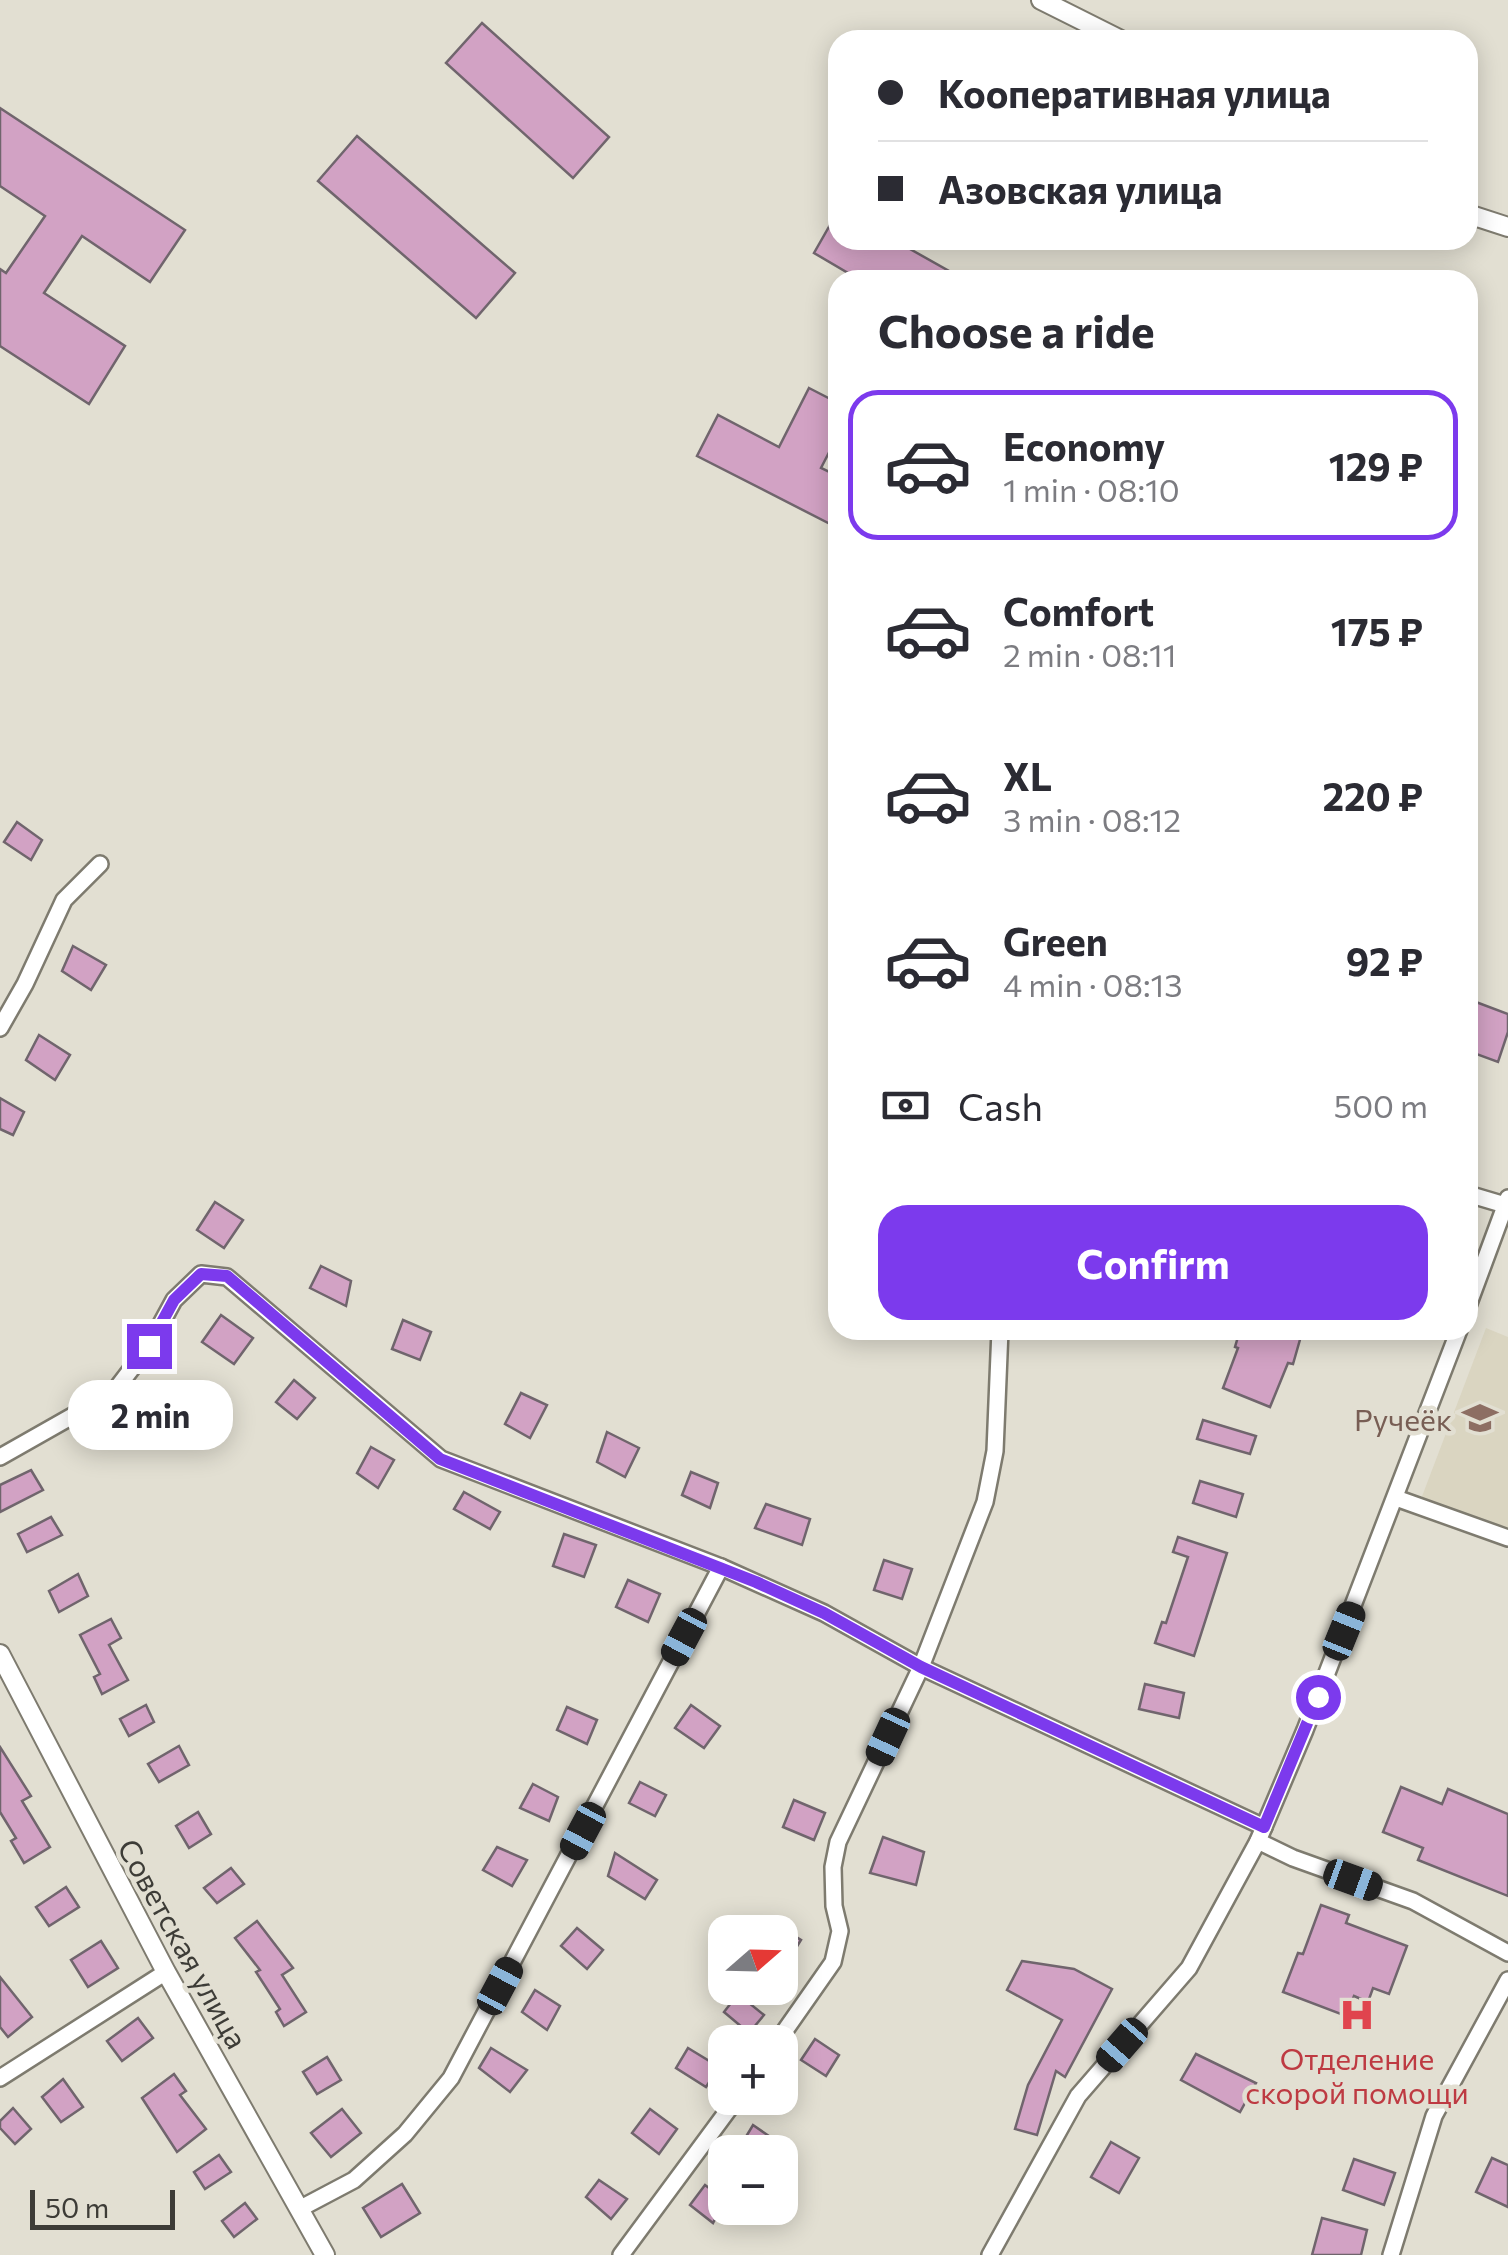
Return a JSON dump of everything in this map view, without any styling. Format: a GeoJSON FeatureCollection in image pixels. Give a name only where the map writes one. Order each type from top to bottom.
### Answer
{"type":"FeatureCollection","features":[{"type":"Feature","properties":{"kind":"street"},"geometry":{"type":"LineString","coordinates":[[1041,0],[1101,30]]}},
{"type":"Feature","properties":{"kind":"street"},"geometry":{"type":"LineString","coordinates":[[1478,217],[1508,227]]}},
{"type":"Feature","properties":{"kind":"street"},"geometry":{"type":"LineString","coordinates":[[0,1028],[26,984],[64,900],[100,864]]}},
{"type":"Feature","properties":{"kind":"street"},"geometry":{"type":"LineString","coordinates":[[1478,1196],[1507,1202],[1478,1279]]}},
{"type":"Feature","properties":{"kind":"street"},"geometry":{"type":"LineString","coordinates":[[0,1457],[114,1393],[149,1346],[174,1300],[201,1274],[227,1276],[440,1459],[721,1567],[824,1613],[921,1667],[1261,1834],[1293,1858],[1413,1901],[1508,1953]]}},
{"type":"Feature","properties":{"kind":"street"},"geometry":{"type":"LineString","coordinates":[[788,2025],[833,1962],[840,1931],[834,1906],[833,1867],[838,1842],[921,1667],[985,1502],[995,1451],[1000,1340]]}},
{"type":"Feature","properties":{"kind":"street"},"geometry":{"type":"LineString","coordinates":[[990,2255],[1078,2096],[1189,1968],[1261,1834],[1455,1340]]}},
{"type":"Feature","properties":{"kind":"street"},"geometry":{"type":"LineString","coordinates":[[1396,1498],[1508,1538]]}},
{"type":"Feature","properties":{"kind":"street"},"geometry":{"type":"LineString","coordinates":[[300,2208],[354,2180],[405,2134],[451,2078],[721,1567]]}},
{"type":"Feature","properties":{"kind":"street","name":"Советская улица"},"geometry":{"type":"LineString","coordinates":[[0,1654],[166,1972],[325,2255]]}},
{"type":"Feature","properties":{"kind":"street"},"geometry":{"type":"LineString","coordinates":[[0,2078],[166,1972]]}},
{"type":"Feature","properties":{"kind":"street"},"geometry":{"type":"LineString","coordinates":[[1391,2255],[1434,2116],[1508,1980]]}},
{"type":"Feature","properties":{"kind":"street"},"geometry":{"type":"LineString","coordinates":[[621,2255],[725,2115]]}},
{"type":"Feature","properties":{"kind":"shaded area","name":"Ручеёк"},"geometry":{"type":"Polygon","coordinates":[[[1486,1328],[1508,1337],[1508,1528],[1421,1499],[1486,1328]]]}},
{"type":"Feature","properties":{"kind":"building"},"geometry":{"type":"Polygon","coordinates":[[[482,23],[609,137],[573,178],[446,63],[482,23]]]}},
{"type":"Feature","properties":{"kind":"building"},"geometry":{"type":"Polygon","coordinates":[[[0,108],[185,230],[150,282],[82,236],[44,293],[125,346],[89,404],[0,346],[0,269],[6,273],[45,216],[0,186],[0,108]]]}},
{"type":"Feature","properties":{"kind":"building"},"geometry":{"type":"Polygon","coordinates":[[[357,136],[515,273],[476,318],[318,181],[357,136]]]}},
{"type":"Feature","properties":{"kind":"building"},"geometry":{"type":"Polygon","coordinates":[[[828,228],[828,250],[912,250],[947,270],[843,270],[814,253],[828,228]]]}},
{"type":"Feature","properties":{"kind":"building"},"geometry":{"type":"Polygon","coordinates":[[[809,388],[828,398],[828,454],[821,468],[828,471],[828,523],[697,456],[718,415],[779,447],[809,388]]]}},
{"type":"Feature","properties":{"kind":"building"},"geometry":{"type":"Polygon","coordinates":[[[17,822],[42,840],[31,860],[4,842],[17,822]]]}},
{"type":"Feature","properties":{"kind":"building"},"geometry":{"type":"Polygon","coordinates":[[[73,946],[106,965],[91,990],[62,971],[73,946]]]}},
{"type":"Feature","properties":{"kind":"building"},"geometry":{"type":"Polygon","coordinates":[[[1478,1003],[1508,1014],[1508,1032],[1498,1062],[1478,1055],[1478,1003]]]}},
{"type":"Feature","properties":{"kind":"building"},"geometry":{"type":"Polygon","coordinates":[[[39,1035],[70,1055],[55,1080],[26,1060],[39,1035]]]}},
{"type":"Feature","properties":{"kind":"building"},"geometry":{"type":"Polygon","coordinates":[[[0,1098],[24,1112],[13,1135],[0,1129],[0,1098]]]}},
{"type":"Feature","properties":{"kind":"building"},"geometry":{"type":"Polygon","coordinates":[[[215,1202],[243,1220],[224,1248],[197,1230],[215,1202]]]}},
{"type":"Feature","properties":{"kind":"building"},"geometry":{"type":"Polygon","coordinates":[[[321,1266],[351,1281],[346,1306],[310,1288],[321,1266]]]}},
{"type":"Feature","properties":{"kind":"building"},"geometry":{"type":"Polygon","coordinates":[[[221,1315],[253,1338],[234,1364],[202,1342],[221,1315]]]}},
{"type":"Feature","properties":{"kind":"building"},"geometry":{"type":"Polygon","coordinates":[[[403,1320],[431,1332],[420,1360],[392,1349],[403,1320]]]}},
{"type":"Feature","properties":{"kind":"building"},"geometry":{"type":"Polygon","coordinates":[[[1237,1340],[1300,1340],[1293,1364],[1288,1363],[1270,1407],[1223,1388],[1238,1348],[1237,1340]]]}},
{"type":"Feature","properties":{"kind":"building"},"geometry":{"type":"Polygon","coordinates":[[[294,1380],[315,1398],[297,1419],[276,1402],[294,1380]]]}},
{"type":"Feature","properties":{"kind":"building"},"geometry":{"type":"Polygon","coordinates":[[[521,1393],[547,1405],[530,1438],[505,1424],[521,1393]]]}},
{"type":"Feature","properties":{"kind":"building"},"geometry":{"type":"Polygon","coordinates":[[[1203,1420],[1256,1436],[1250,1454],[1197,1439],[1203,1420]]]}},
{"type":"Feature","properties":{"kind":"building"},"geometry":{"type":"Polygon","coordinates":[[[607,1432],[639,1448],[625,1477],[597,1462],[607,1432]]]}},
{"type":"Feature","properties":{"kind":"building"},"geometry":{"type":"Polygon","coordinates":[[[371,1447],[394,1460],[378,1488],[357,1473],[371,1447]]]}},
{"type":"Feature","properties":{"kind":"building"},"geometry":{"type":"Polygon","coordinates":[[[31,1470],[43,1490],[0,1512],[0,1485],[31,1470]]]}},
{"type":"Feature","properties":{"kind":"building"},"geometry":{"type":"Polygon","coordinates":[[[691,1472],[718,1483],[710,1508],[682,1495],[691,1472]]]}},
{"type":"Feature","properties":{"kind":"building"},"geometry":{"type":"Polygon","coordinates":[[[1200,1481],[1243,1494],[1236,1517],[1193,1503],[1200,1481]]]}},
{"type":"Feature","properties":{"kind":"building"},"geometry":{"type":"Polygon","coordinates":[[[464,1492],[500,1512],[490,1529],[454,1509],[464,1492]]]}},
{"type":"Feature","properties":{"kind":"building"},"geometry":{"type":"Polygon","coordinates":[[[766,1504],[810,1519],[802,1545],[755,1528],[766,1504]]]}},
{"type":"Feature","properties":{"kind":"building"},"geometry":{"type":"Polygon","coordinates":[[[51,1517],[62,1535],[27,1552],[18,1534],[51,1517]]]}},
{"type":"Feature","properties":{"kind":"building"},"geometry":{"type":"Polygon","coordinates":[[[564,1534],[596,1545],[584,1577],[553,1566],[564,1534]]]}},
{"type":"Feature","properties":{"kind":"building"},"geometry":{"type":"Polygon","coordinates":[[[1178,1537],[1227,1553],[1194,1656],[1155,1643],[1162,1622],[1166,1623],[1188,1557],[1173,1552],[1178,1537]]]}},
{"type":"Feature","properties":{"kind":"building"},"geometry":{"type":"Polygon","coordinates":[[[884,1560],[912,1569],[902,1599],[874,1590],[884,1560]]]}},
{"type":"Feature","properties":{"kind":"building"},"geometry":{"type":"Polygon","coordinates":[[[78,1574],[88,1596],[59,1612],[49,1591],[78,1574]]]}},
{"type":"Feature","properties":{"kind":"building"},"geometry":{"type":"Polygon","coordinates":[[[628,1580],[660,1594],[648,1622],[616,1607],[628,1580]]]}},
{"type":"Feature","properties":{"kind":"building"},"geometry":{"type":"Polygon","coordinates":[[[111,1619],[121,1638],[109,1645],[128,1680],[102,1694],[94,1677],[100,1674],[80,1635],[111,1619]]]}},
{"type":"Feature","properties":{"kind":"building"},"geometry":{"type":"Polygon","coordinates":[[[1145,1684],[1184,1693],[1179,1718],[1139,1709],[1145,1684]]]}},
{"type":"Feature","properties":{"kind":"building"},"geometry":{"type":"Polygon","coordinates":[[[146,1705],[154,1722],[129,1736],[120,1719],[146,1705]]]}},
{"type":"Feature","properties":{"kind":"building"},"geometry":{"type":"Polygon","coordinates":[[[691,1705],[720,1726],[704,1748],[675,1728],[691,1705]]]}},
{"type":"Feature","properties":{"kind":"building"},"geometry":{"type":"Polygon","coordinates":[[[567,1707],[597,1720],[587,1744],[557,1730],[567,1707]]]}},
{"type":"Feature","properties":{"kind":"building"},"geometry":{"type":"Polygon","coordinates":[[[179,1746],[189,1765],[159,1782],[148,1764],[179,1746]]]}},
{"type":"Feature","properties":{"kind":"building"},"geometry":{"type":"Polygon","coordinates":[[[0,1747],[31,1796],[22,1801],[50,1847],[24,1863],[11,1841],[16,1838],[0,1812],[0,1747]]]}},
{"type":"Feature","properties":{"kind":"building"},"geometry":{"type":"Polygon","coordinates":[[[640,1782],[666,1795],[655,1816],[629,1803],[640,1782]]]}},
{"type":"Feature","properties":{"kind":"building"},"geometry":{"type":"Polygon","coordinates":[[[533,1784],[558,1797],[549,1821],[520,1808],[533,1784]]]}},
{"type":"Feature","properties":{"kind":"building"},"geometry":{"type":"Polygon","coordinates":[[[1401,1787],[1442,1804],[1448,1789],[1508,1814],[1508,1896],[1418,1860],[1423,1848],[1383,1832],[1401,1787]]]}},
{"type":"Feature","properties":{"kind":"building"},"geometry":{"type":"Polygon","coordinates":[[[794,1800],[825,1813],[814,1840],[783,1827],[794,1800]]]}},
{"type":"Feature","properties":{"kind":"building"},"geometry":{"type":"Polygon","coordinates":[[[198,1812],[211,1834],[189,1848],[176,1826],[198,1812]]]}},
{"type":"Feature","properties":{"kind":"building"},"geometry":{"type":"Polygon","coordinates":[[[883,1837],[924,1852],[916,1885],[870,1873],[883,1837]]]}},
{"type":"Feature","properties":{"kind":"building"},"geometry":{"type":"Polygon","coordinates":[[[497,1847],[527,1860],[512,1886],[483,1870],[497,1847]]]}},
{"type":"Feature","properties":{"kind":"building"},"geometry":{"type":"Polygon","coordinates":[[[615,1853],[657,1880],[645,1899],[608,1876],[615,1853]]]}},
{"type":"Feature","properties":{"kind":"building"},"geometry":{"type":"Polygon","coordinates":[[[231,1868],[244,1884],[217,1903],[204,1888],[231,1868]]]}},
{"type":"Feature","properties":{"kind":"building"},"geometry":{"type":"Polygon","coordinates":[[[66,1887],[79,1907],[49,1926],[36,1907],[66,1887]]]}},
{"type":"Feature","properties":{"kind":"building"},"geometry":{"type":"Polygon","coordinates":[[[1321,1905],[1349,1915],[1346,1923],[1407,1946],[1389,1994],[1373,1988],[1368,2002],[1354,1996],[1346,2016],[1283,1992],[1298,1953],[1303,1954],[1321,1905]]]}},
{"type":"Feature","properties":{"kind":"building"},"geometry":{"type":"Polygon","coordinates":[[[257,1921],[293,1968],[282,1975],[306,2012],[284,2026],[276,2012],[280,2009],[256,1972],[260,1970],[235,1938],[257,1921]]]}},
{"type":"Feature","properties":{"kind":"building"},"geometry":{"type":"Polygon","coordinates":[[[577,1928],[603,1950],[587,1969],[561,1946],[577,1928]]]}},
{"type":"Feature","properties":{"kind":"building"},"geometry":{"type":"Polygon","coordinates":[[[101,1941],[118,1968],[88,1987],[71,1960],[101,1941]]]}},
{"type":"Feature","properties":{"kind":"building"},"geometry":{"type":"Polygon","coordinates":[[[1022,1961],[1074,1969],[1112,1989],[1065,2077],[1056,2071],[1037,2135],[1015,2129],[1028,2085],[1062,2020],[1007,1990],[1022,1961]]]}},
{"type":"Feature","properties":{"kind":"building"},"geometry":{"type":"Polygon","coordinates":[[[0,1977],[32,2017],[8,2037],[0,2027],[0,1977]]]}},
{"type":"Feature","properties":{"kind":"building"},"geometry":{"type":"Polygon","coordinates":[[[535,1990],[560,2006],[547,2030],[522,2012],[535,1990]]]}},
{"type":"Feature","properties":{"kind":"building"},"geometry":{"type":"Polygon","coordinates":[[[729,2005],[752,2005],[764,2015],[756,2025],[739,2025],[724,2012],[729,2005]]]}},
{"type":"Feature","properties":{"kind":"building"},"geometry":{"type":"Polygon","coordinates":[[[138,2018],[153,2038],[122,2061],[107,2041],[138,2018]]]}},
{"type":"Feature","properties":{"kind":"building"},"geometry":{"type":"Polygon","coordinates":[[[815,2039],[839,2055],[826,2076],[801,2060],[815,2039]]]}},
{"type":"Feature","properties":{"kind":"building"},"geometry":{"type":"Polygon","coordinates":[[[491,2048],[527,2070],[510,2092],[479,2068],[491,2048]]]}},
{"type":"Feature","properties":{"kind":"building"},"geometry":{"type":"Polygon","coordinates":[[[688,2048],[708,2060],[708,2084],[706,2087],[676,2068],[688,2048]]]}},
{"type":"Feature","properties":{"kind":"building"},"geometry":{"type":"Polygon","coordinates":[[[1196,2054],[1256,2083],[1240,2112],[1181,2080],[1196,2054]]]}},
{"type":"Feature","properties":{"kind":"building"},"geometry":{"type":"Polygon","coordinates":[[[327,2057],[341,2080],[317,2094],[303,2072],[327,2057]]]}},
{"type":"Feature","properties":{"kind":"building"},"geometry":{"type":"Polygon","coordinates":[[[174,2074],[186,2091],[180,2095],[206,2129],[177,2152],[142,2098],[174,2074]]]}},
{"type":"Feature","properties":{"kind":"building"},"geometry":{"type":"Polygon","coordinates":[[[63,2079],[83,2107],[61,2122],[42,2097],[63,2079]]]}},
{"type":"Feature","properties":{"kind":"building"},"geometry":{"type":"Polygon","coordinates":[[[13,2108],[31,2129],[15,2144],[0,2128],[0,2121],[13,2108]]]}},
{"type":"Feature","properties":{"kind":"building"},"geometry":{"type":"Polygon","coordinates":[[[342,2109],[361,2133],[331,2157],[311,2133],[342,2109]]]}},
{"type":"Feature","properties":{"kind":"building"},"geometry":{"type":"Polygon","coordinates":[[[650,2109],[677,2129],[659,2154],[632,2133],[650,2109]]]}},
{"type":"Feature","properties":{"kind":"building"},"geometry":{"type":"Polygon","coordinates":[[[753,2125],[767,2135],[747,2135],[753,2125]]]}},
{"type":"Feature","properties":{"kind":"building"},"geometry":{"type":"Polygon","coordinates":[[[1111,2142],[1139,2158],[1119,2193],[1091,2177],[1111,2142]]]}},
{"type":"Feature","properties":{"kind":"building"},"geometry":{"type":"Polygon","coordinates":[[[219,2155],[231,2172],[205,2189],[194,2172],[219,2155]]]}},
{"type":"Feature","properties":{"kind":"building"},"geometry":{"type":"Polygon","coordinates":[[[1492,2158],[1508,2165],[1508,2207],[1476,2192],[1492,2158]]]}},
{"type":"Feature","properties":{"kind":"building"},"geometry":{"type":"Polygon","coordinates":[[[1354,2159],[1395,2173],[1384,2205],[1343,2190],[1354,2159]]]}},
{"type":"Feature","properties":{"kind":"building"},"geometry":{"type":"Polygon","coordinates":[[[599,2180],[627,2199],[611,2219],[586,2197],[599,2180]]]}},
{"type":"Feature","properties":{"kind":"building"},"geometry":{"type":"Polygon","coordinates":[[[402,2184],[420,2213],[381,2237],[363,2208],[402,2184]]]}},
{"type":"Feature","properties":{"kind":"building"},"geometry":{"type":"Polygon","coordinates":[[[705,2185],[708,2187],[708,2219],[690,2205],[705,2185]]]}},
{"type":"Feature","properties":{"kind":"building"},"geometry":{"type":"Polygon","coordinates":[[[245,2203],[257,2219],[234,2237],[222,2221],[245,2203]]]}},
{"type":"Feature","properties":{"kind":"building"},"geometry":{"type":"Polygon","coordinates":[[[1322,2218],[1367,2230],[1361,2255],[1312,2255],[1322,2218]]]}},
{"type":"Feature","properties":{"kind":"place","name":"Ручеёк"},"geometry":{"type":"Point","coordinates":[1480,1418]}},
{"type":"Feature","properties":{"kind":"place","name":"Отделение скорой помощи"},"geometry":{"type":"Point","coordinates":[1357,2015]}},
{"type":"Feature","properties":{"kind":"route"},"geometry":{"type":"LineString","coordinates":[[149,1346],[174,1300],[201,1274],[227,1276],[440,1459],[756,1582],[824,1613],[921,1667],[1264,1827],[1318,1697]]}}]}
